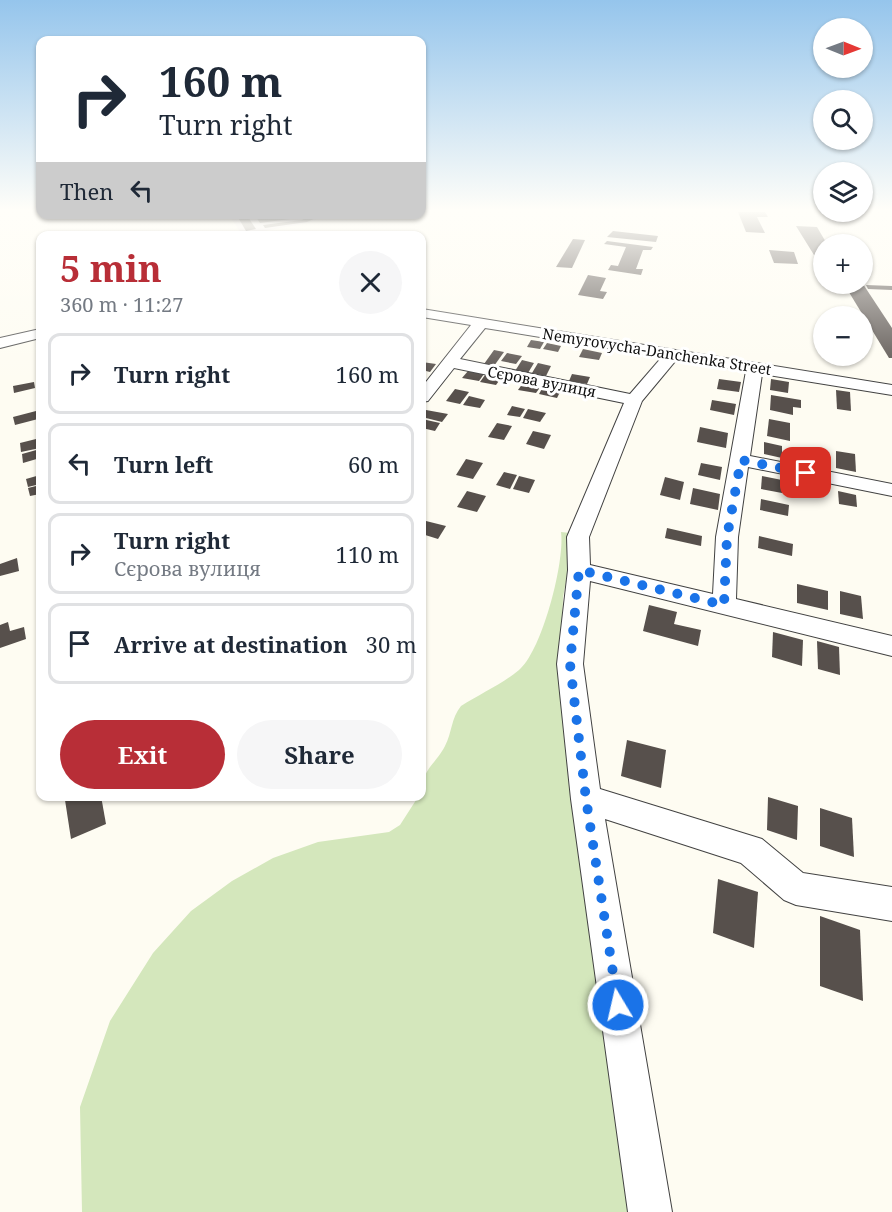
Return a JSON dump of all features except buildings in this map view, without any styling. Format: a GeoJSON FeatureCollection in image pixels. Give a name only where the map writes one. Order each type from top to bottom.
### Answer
{"type":"FeatureCollection","features":[{"type":"Feature","properties":{"kind":"street","name":"Nemyrovycha-Danchenka Street"},"geometry":{"type":"LineString","coordinates":[[426,314],[892,390]]}},
{"type":"Feature","properties":{"kind":"street"},"geometry":{"type":"LineString","coordinates":[[426,392],[481,323]]}},
{"type":"Feature","properties":{"kind":"street"},"geometry":{"type":"LineString","coordinates":[[0,343],[36,335]]}},
{"type":"Feature","properties":{"kind":"street"},"geometry":{"type":"LineString","coordinates":[[650,1212],[586,799],[570,664],[579,570],[578,537],[634,400],[673,354]]}},
{"type":"Feature","properties":{"kind":"street","name":"Сєрова вулиця"},"geometry":{"type":"LineString","coordinates":[[450,362],[634,400]]}},
{"type":"Feature","properties":{"kind":"street"},"geometry":{"type":"LineString","coordinates":[[724,605],[727,537],[755,368]]}},
{"type":"Feature","properties":{"kind":"street"},"geometry":{"type":"LineString","coordinates":[[741,460],[892,490]]}},
{"type":"Feature","properties":{"kind":"street"},"geometry":{"type":"LineString","coordinates":[[579,570],[892,646]]}},
{"type":"Feature","properties":{"kind":"street"},"geometry":{"type":"LineString","coordinates":[[586,799],[751,850],[796,888],[892,904]]}},
{"type":"Feature","properties":{"kind":"green space"},"geometry":{"type":"Polygon","coordinates":[[[561,532],[570,533],[572,550],[563,597],[561,660],[635,1212],[82,1212],[80,1107],[110,1021],[153,953],[191,911],[232,881],[273,858],[318,842],[389,832],[400,825],[415,801],[426,801],[426,773],[445,746],[455,715],[461,706],[519,670],[528,660],[536,645],[556,584],[561,532]]]}},
{"type":"Feature","properties":{"kind":"route"},"geometry":{"type":"LineString","coordinates":[[618,1005],[586,799],[570,664],[579,570],[724,605],[727,537],[741,460],[806,473]]}}]}
